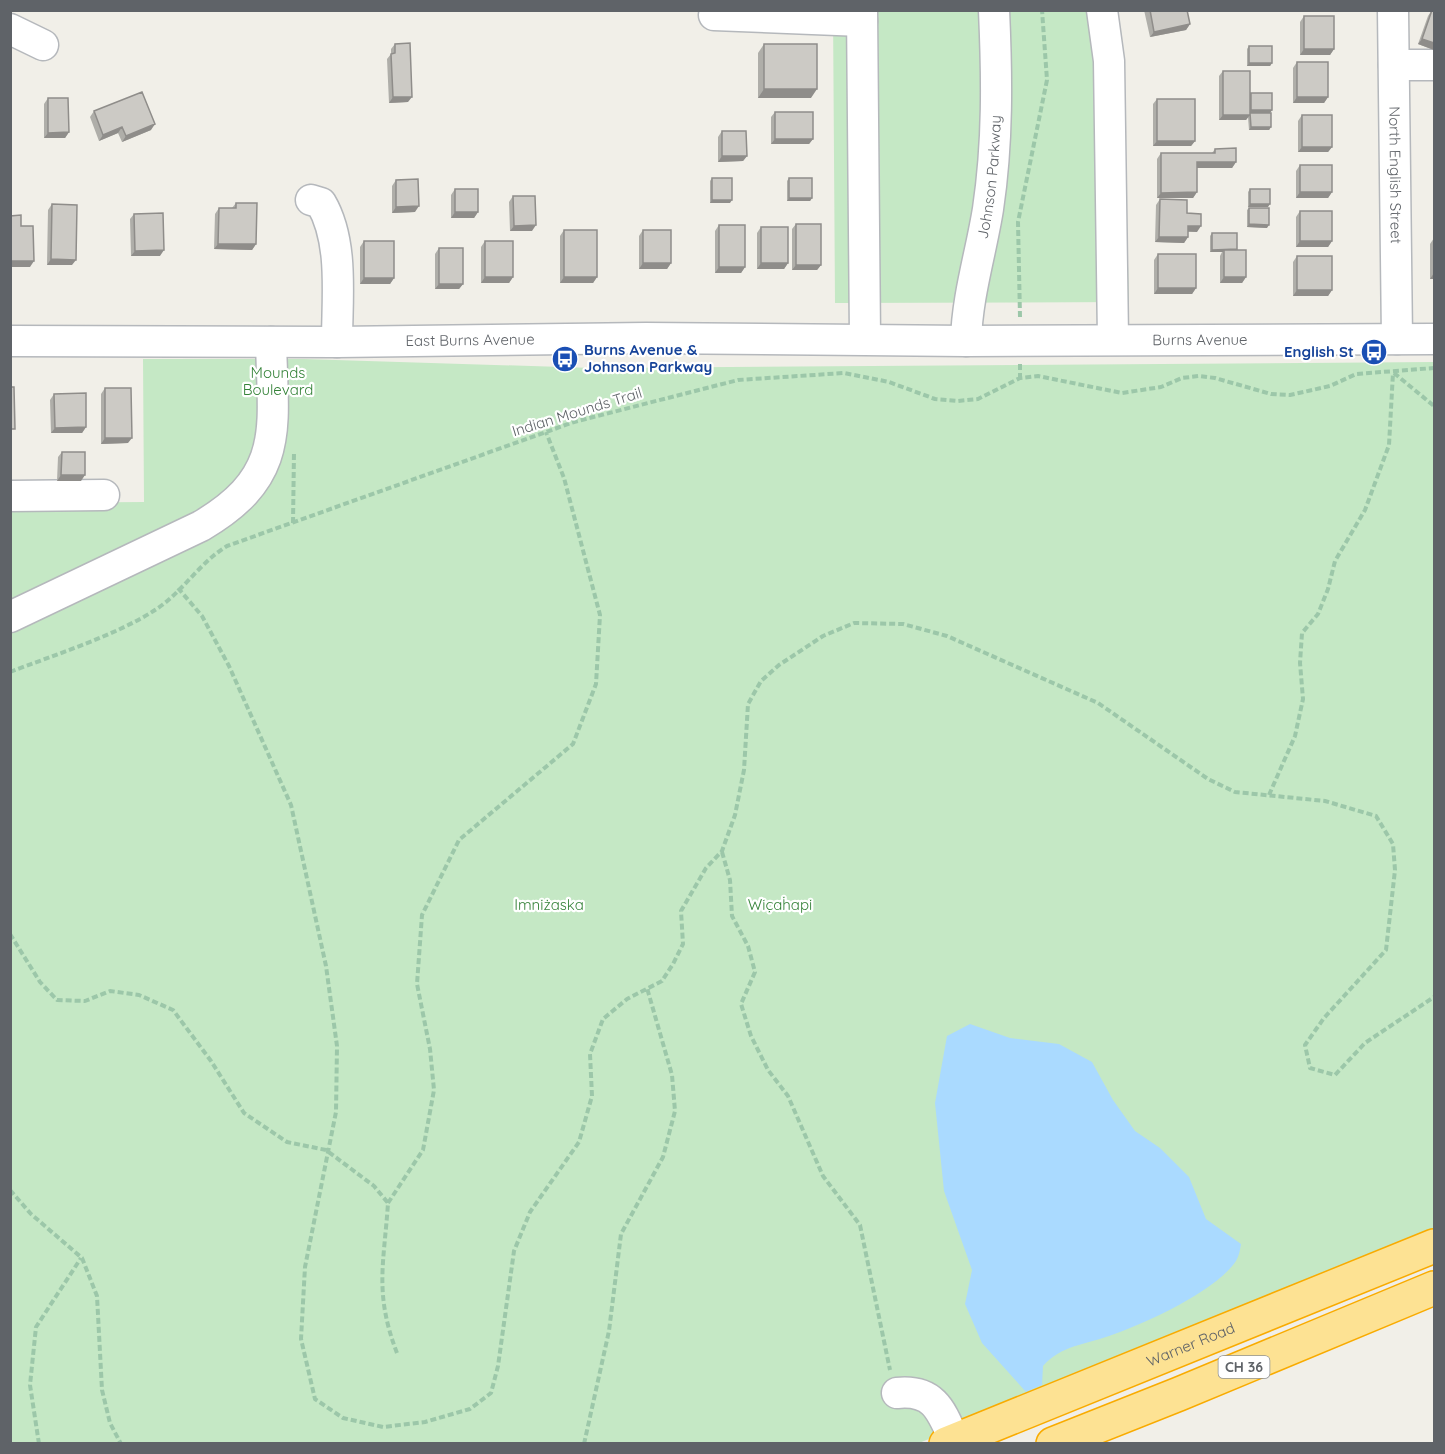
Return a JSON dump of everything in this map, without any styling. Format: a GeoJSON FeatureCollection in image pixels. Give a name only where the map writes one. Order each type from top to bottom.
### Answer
{"type":"FeatureCollection","features":[{"type":"Feature","properties":{"kind":"highway","name":"Warner Road"},"geometry":{"type":"LineString","coordinates":[[952,1442],[1434,1246]]}},
{"type":"Feature","properties":{"kind":"highway","name":"CH 36"},"geometry":{"type":"LineString","coordinates":[[1053,1443],[1179,1394],[1434,1288]]}},
{"type":"Feature","properties":{"kind":"street","name":"Johnson Parkway"},"geometry":{"type":"LineString","coordinates":[[966,341],[967,312],[988,207],[993,152],[998,66],[994,10]]}},
{"type":"Feature","properties":{"kind":"street"},"geometry":{"type":"LineString","coordinates":[[1102,10],[1109,61],[1113,338]]}},
{"type":"Feature","properties":{"kind":"street","name":"North English Street"},"geometry":{"type":"LineString","coordinates":[[1393,10],[1397,339]]}},
{"type":"Feature","properties":{"kind":"street"},"geometry":{"type":"LineString","coordinates":[[714,15],[862,16],[865,338]]}},
{"type":"Feature","properties":{"kind":"street"},"geometry":{"type":"LineString","coordinates":[[10,28],[43,45]]}},
{"type":"Feature","properties":{"kind":"street"},"geometry":{"type":"LineString","coordinates":[[1394,65],[1434,65]]}},
{"type":"Feature","properties":{"kind":"street"},"geometry":{"type":"LineString","coordinates":[[311,200],[321,202],[332,232],[336,266],[337,342]]}},
{"type":"Feature","properties":{"kind":"street","name":"East Burns Avenue"},"geometry":{"type":"LineString","coordinates":[[10,341],[337,342],[865,338],[966,341]]}},
{"type":"Feature","properties":{"kind":"street","name":"Burns Avenue"},"geometry":{"type":"LineString","coordinates":[[966,341],[1113,338],[1434,339]]}},
{"type":"Feature","properties":{"kind":"street"},"geometry":{"type":"LineString","coordinates":[[10,617],[201,526],[223,513],[250,490],[269,452],[273,423],[271,342]]}},
{"type":"Feature","properties":{"kind":"street"},"geometry":{"type":"LineString","coordinates":[[10,496],[104,495]]}},
{"type":"Feature","properties":{"kind":"street"},"geometry":{"type":"LineString","coordinates":[[897,1393],[911,1392],[932,1400],[952,1442]]}},
{"type":"Feature","properties":{"kind":"path"},"geometry":{"type":"LineString","coordinates":[[1020,320],[1018,222],[1047,80],[1042,10]]}},
{"type":"Feature","properties":{"kind":"path"},"geometry":{"type":"LineString","coordinates":[[1020,360],[1020,378]]}},
{"type":"Feature","properties":{"kind":"path","name":"Indian Mounds Trail"},"geometry":{"type":"LineString","coordinates":[[10,672],[140,619],[157,609],[212,556],[227,546],[546,432],[622,408],[738,380],[844,373],[889,382],[935,399],[958,401],[978,399],[1020,378],[1057,378],[1122,393],[1161,387],[1182,378],[1199,376],[1215,378],[1271,394],[1290,395],[1330,386],[1356,374],[1393,373],[1434,368]]}},
{"type":"Feature","properties":{"kind":"path"},"geometry":{"type":"LineString","coordinates":[[1393,373],[1434,406]]}},
{"type":"Feature","properties":{"kind":"path"},"geometry":{"type":"LineString","coordinates":[[1269,795],[1295,736],[1303,699],[1300,663],[1302,633],[1318,614],[1328,589],[1335,561],[1365,510],[1389,445],[1393,373]]}},
{"type":"Feature","properties":{"kind":"path"},"geometry":{"type":"LineString","coordinates":[[398,1353],[382,1305],[380,1274],[388,1203],[423,1150],[434,1090],[430,1050],[417,984],[422,915],[459,840],[573,744],[596,684],[600,615],[564,478],[546,432]]}},
{"type":"Feature","properties":{"kind":"path"},"geometry":{"type":"LineString","coordinates":[[178,588],[202,616],[229,666],[291,805],[312,893],[337,1046],[336,1112],[326,1150],[305,1267],[301,1339],[315,1399],[343,1418],[383,1427],[425,1422],[470,1409],[491,1392],[498,1366],[514,1251],[530,1212],[579,1142],[592,1096],[590,1054],[603,1019],[627,999],[662,981],[683,944],[681,911],[706,868],[722,851],[735,815],[744,770],[748,704],[761,681],[780,665],[823,636],[854,623],[903,624],[947,636],[1098,703],[1208,779],[1235,792],[1325,801],[1376,816],[1393,844],[1395,870],[1386,950],[1324,1018],[1305,1045],[1311,1068],[1335,1075],[1365,1043],[1434,997]]}},
{"type":"Feature","properties":{"kind":"path"},"geometry":{"type":"LineString","coordinates":[[722,851],[730,880],[732,916],[748,946],[754,972],[741,1004],[751,1036],[768,1070],[788,1096],[823,1176],[860,1226],[886,1358],[897,1393]]}},
{"type":"Feature","properties":{"kind":"path"},"geometry":{"type":"LineString","coordinates":[[10,934],[40,982],[57,1000],[85,1000],[110,991],[139,995],[173,1010],[211,1060],[244,1113],[287,1142],[326,1150],[374,1186],[388,1203]]}},
{"type":"Feature","properties":{"kind":"path"},"geometry":{"type":"LineString","coordinates":[[584,1443],[609,1330],[614,1274],[621,1234],[663,1157],[675,1112],[672,1075],[647,988]]}},
{"type":"Feature","properties":{"kind":"path"},"geometry":{"type":"LineString","coordinates":[[10,1190],[31,1214],[82,1257],[97,1296],[102,1390],[110,1423],[121,1443]]}},
{"type":"Feature","properties":{"kind":"path"},"geometry":{"type":"LineString","coordinates":[[39,1443],[30,1385],[36,1328],[82,1257]]}},
{"type":"Feature","properties":{"kind":"green space"},"geometry":{"type":"Polygon","coordinates":[[[833,11],[1117,11],[1122,36],[1129,302],[835,303],[833,11]]]}},
{"type":"Feature","properties":{"kind":"green space","name":"Wic̣aḣapi"},"geometry":{"type":"Polygon","coordinates":[[[143,359],[304,359],[593,368],[1434,362],[1434,1236],[919,1443],[11,1443],[10,503],[144,502],[143,359]]]}},
{"type":"Feature","properties":{"kind":"water"},"geometry":{"type":"Polygon","coordinates":[[[970,1024],[1010,1038],[1059,1044],[1092,1062],[1113,1100],[1135,1131],[1160,1148],[1189,1177],[1206,1219],[1241,1244],[1236,1261],[1212,1284],[1178,1306],[1141,1324],[1074,1346],[1058,1354],[1043,1366],[1042,1385],[1026,1392],[982,1343],[965,1304],[972,1270],[944,1191],[935,1103],[947,1036],[970,1024]]]}},
{"type":"Feature","properties":{"kind":"building"},"geometry":{"type":"Polygon","coordinates":[[[1150,10],[1187,10],[1190,24],[1154,32],[1150,10]]]}},
{"type":"Feature","properties":{"kind":"building"},"geometry":{"type":"Polygon","coordinates":[[[1432,10],[1434,11],[1434,43],[1422,39],[1432,10]]]}},
{"type":"Feature","properties":{"kind":"building"},"geometry":{"type":"Polygon","coordinates":[[[1304,16],[1334,16],[1334,49],[1304,49],[1304,16]]]}},
{"type":"Feature","properties":{"kind":"building"},"geometry":{"type":"Polygon","coordinates":[[[410,43],[412,97],[393,97],[391,54],[395,53],[395,44],[410,43]]]}},
{"type":"Feature","properties":{"kind":"building"},"geometry":{"type":"Polygon","coordinates":[[[764,44],[817,44],[817,89],[764,89],[764,44]]]}},
{"type":"Feature","properties":{"kind":"building"},"geometry":{"type":"Polygon","coordinates":[[[1249,46],[1272,46],[1272,63],[1249,63],[1249,46]]]}},
{"type":"Feature","properties":{"kind":"building"},"geometry":{"type":"Polygon","coordinates":[[[1297,62],[1328,62],[1328,97],[1297,97],[1297,62]]]}},
{"type":"Feature","properties":{"kind":"building"},"geometry":{"type":"Polygon","coordinates":[[[1223,71],[1250,71],[1250,115],[1223,115],[1223,71]]]}},
{"type":"Feature","properties":{"kind":"building"},"geometry":{"type":"Polygon","coordinates":[[[142,92],[155,124],[126,136],[122,127],[103,135],[94,111],[142,92]]]}},
{"type":"Feature","properties":{"kind":"building"},"geometry":{"type":"Polygon","coordinates":[[[1251,93],[1272,93],[1272,110],[1251,110],[1251,93]]]}},
{"type":"Feature","properties":{"kind":"building"},"geometry":{"type":"Polygon","coordinates":[[[48,98],[68,98],[69,132],[48,133],[48,98]]]}},
{"type":"Feature","properties":{"kind":"building"},"geometry":{"type":"Polygon","coordinates":[[[1157,99],[1195,99],[1195,141],[1157,141],[1157,99]]]}},
{"type":"Feature","properties":{"kind":"building"},"geometry":{"type":"Polygon","coordinates":[[[775,112],[813,112],[813,139],[775,139],[775,112]]]}},
{"type":"Feature","properties":{"kind":"building"},"geometry":{"type":"Polygon","coordinates":[[[1250,113],[1271,113],[1271,127],[1251,127],[1250,113]]]}},
{"type":"Feature","properties":{"kind":"building"},"geometry":{"type":"Polygon","coordinates":[[[1302,115],[1332,115],[1332,147],[1302,147],[1302,115]]]}},
{"type":"Feature","properties":{"kind":"building"},"geometry":{"type":"Polygon","coordinates":[[[722,131],[746,131],[747,156],[722,156],[722,131]]]}},
{"type":"Feature","properties":{"kind":"building"},"geometry":{"type":"Polygon","coordinates":[[[1236,148],[1236,162],[1197,162],[1197,192],[1161,193],[1161,153],[1215,153],[1215,149],[1236,148]]]}},
{"type":"Feature","properties":{"kind":"building"},"geometry":{"type":"Polygon","coordinates":[[[1300,165],[1332,165],[1332,192],[1300,192],[1300,165]]]}},
{"type":"Feature","properties":{"kind":"building"},"geometry":{"type":"Polygon","coordinates":[[[712,178],[732,178],[732,200],[712,200],[712,178]]]}},
{"type":"Feature","properties":{"kind":"building"},"geometry":{"type":"Polygon","coordinates":[[[789,178],[812,178],[812,198],[789,198],[789,178]]]}},
{"type":"Feature","properties":{"kind":"building"},"geometry":{"type":"Polygon","coordinates":[[[418,179],[419,206],[396,207],[396,180],[418,179]]]}},
{"type":"Feature","properties":{"kind":"building"},"geometry":{"type":"Polygon","coordinates":[[[455,189],[478,189],[478,212],[455,212],[455,189]]]}},
{"type":"Feature","properties":{"kind":"building"},"geometry":{"type":"Polygon","coordinates":[[[1250,189],[1270,189],[1270,204],[1250,204],[1250,189]]]}},
{"type":"Feature","properties":{"kind":"building"},"geometry":{"type":"Polygon","coordinates":[[[513,196],[535,196],[536,225],[514,226],[513,196]]]}},
{"type":"Feature","properties":{"kind":"building"},"geometry":{"type":"Polygon","coordinates":[[[1160,199],[1187,200],[1187,213],[1201,214],[1201,226],[1188,226],[1188,237],[1159,237],[1160,199]]]}},
{"type":"Feature","properties":{"kind":"building"},"geometry":{"type":"Polygon","coordinates":[[[236,203],[257,203],[256,244],[218,244],[219,208],[236,208],[236,203]]]}},
{"type":"Feature","properties":{"kind":"building"},"geometry":{"type":"Polygon","coordinates":[[[52,204],[77,205],[76,260],[51,259],[52,204]]]}},
{"type":"Feature","properties":{"kind":"building"},"geometry":{"type":"Polygon","coordinates":[[[1249,208],[1269,208],[1269,225],[1249,224],[1249,208]]]}},
{"type":"Feature","properties":{"kind":"building"},"geometry":{"type":"Polygon","coordinates":[[[1300,211],[1332,211],[1332,241],[1300,241],[1300,211]]]}},
{"type":"Feature","properties":{"kind":"building"},"geometry":{"type":"Polygon","coordinates":[[[163,213],[164,250],[135,251],[134,214],[163,213]]]}},
{"type":"Feature","properties":{"kind":"building"},"geometry":{"type":"Polygon","coordinates":[[[21,215],[21,226],[33,226],[34,261],[10,261],[10,216],[21,215]]]}},
{"type":"Feature","properties":{"kind":"building"},"geometry":{"type":"Polygon","coordinates":[[[796,224],[821,224],[821,265],[796,265],[796,224]]]}},
{"type":"Feature","properties":{"kind":"building"},"geometry":{"type":"Polygon","coordinates":[[[719,225],[745,225],[745,267],[719,267],[719,225]]]}},
{"type":"Feature","properties":{"kind":"building"},"geometry":{"type":"Polygon","coordinates":[[[761,227],[788,227],[788,263],[761,263],[761,227]]]}},
{"type":"Feature","properties":{"kind":"building"},"geometry":{"type":"Polygon","coordinates":[[[564,230],[597,230],[597,277],[564,277],[564,230]]]}},
{"type":"Feature","properties":{"kind":"building"},"geometry":{"type":"Polygon","coordinates":[[[643,230],[671,230],[671,263],[643,263],[643,230]]]}},
{"type":"Feature","properties":{"kind":"building"},"geometry":{"type":"Polygon","coordinates":[[[1212,233],[1237,233],[1237,249],[1212,250],[1212,233]]]}},
{"type":"Feature","properties":{"kind":"building"},"geometry":{"type":"Polygon","coordinates":[[[364,241],[394,241],[394,278],[364,278],[364,241]]]}},
{"type":"Feature","properties":{"kind":"building"},"geometry":{"type":"Polygon","coordinates":[[[485,241],[513,241],[513,277],[485,277],[485,241]]]}},
{"type":"Feature","properties":{"kind":"building"},"geometry":{"type":"Polygon","coordinates":[[[439,248],[463,248],[463,284],[439,284],[439,248]]]}},
{"type":"Feature","properties":{"kind":"building"},"geometry":{"type":"Polygon","coordinates":[[[1224,250],[1246,250],[1246,277],[1224,277],[1224,250]]]}},
{"type":"Feature","properties":{"kind":"building"},"geometry":{"type":"Polygon","coordinates":[[[1158,254],[1196,254],[1196,288],[1158,288],[1158,254]]]}},
{"type":"Feature","properties":{"kind":"building"},"geometry":{"type":"Polygon","coordinates":[[[1297,256],[1332,256],[1332,290],[1297,290],[1297,256]]]}},
{"type":"Feature","properties":{"kind":"building"},"geometry":{"type":"Polygon","coordinates":[[[10,387],[14,387],[15,429],[10,429],[10,387]]]}},
{"type":"Feature","properties":{"kind":"building"},"geometry":{"type":"Polygon","coordinates":[[[105,388],[131,388],[132,438],[105,438],[105,388]]]}},
{"type":"Feature","properties":{"kind":"building"},"geometry":{"type":"Polygon","coordinates":[[[86,393],[86,427],[55,428],[54,394],[86,393]]]}},
{"type":"Feature","properties":{"kind":"building"},"geometry":{"type":"Polygon","coordinates":[[[62,452],[85,452],[85,475],[61,475],[62,452]]]}},
{"type":"Feature","properties":{"kind":"place","name":"English St"},"geometry":{"type":"Point","coordinates":[1374,352]}},
{"type":"Feature","properties":{"kind":"place","name":"Burns Avenue & Johnson Parkway"},"geometry":{"type":"Point","coordinates":[565,359]}},
{"type":"Feature","properties":{"kind":"park label","name":"Mounds Boulevard"},"geometry":{"type":"Point","coordinates":[278,382]}},
{"type":"Feature","properties":{"kind":"park label","name":"Imniżaska"},"geometry":{"type":"Point","coordinates":[549,905]}}]}
